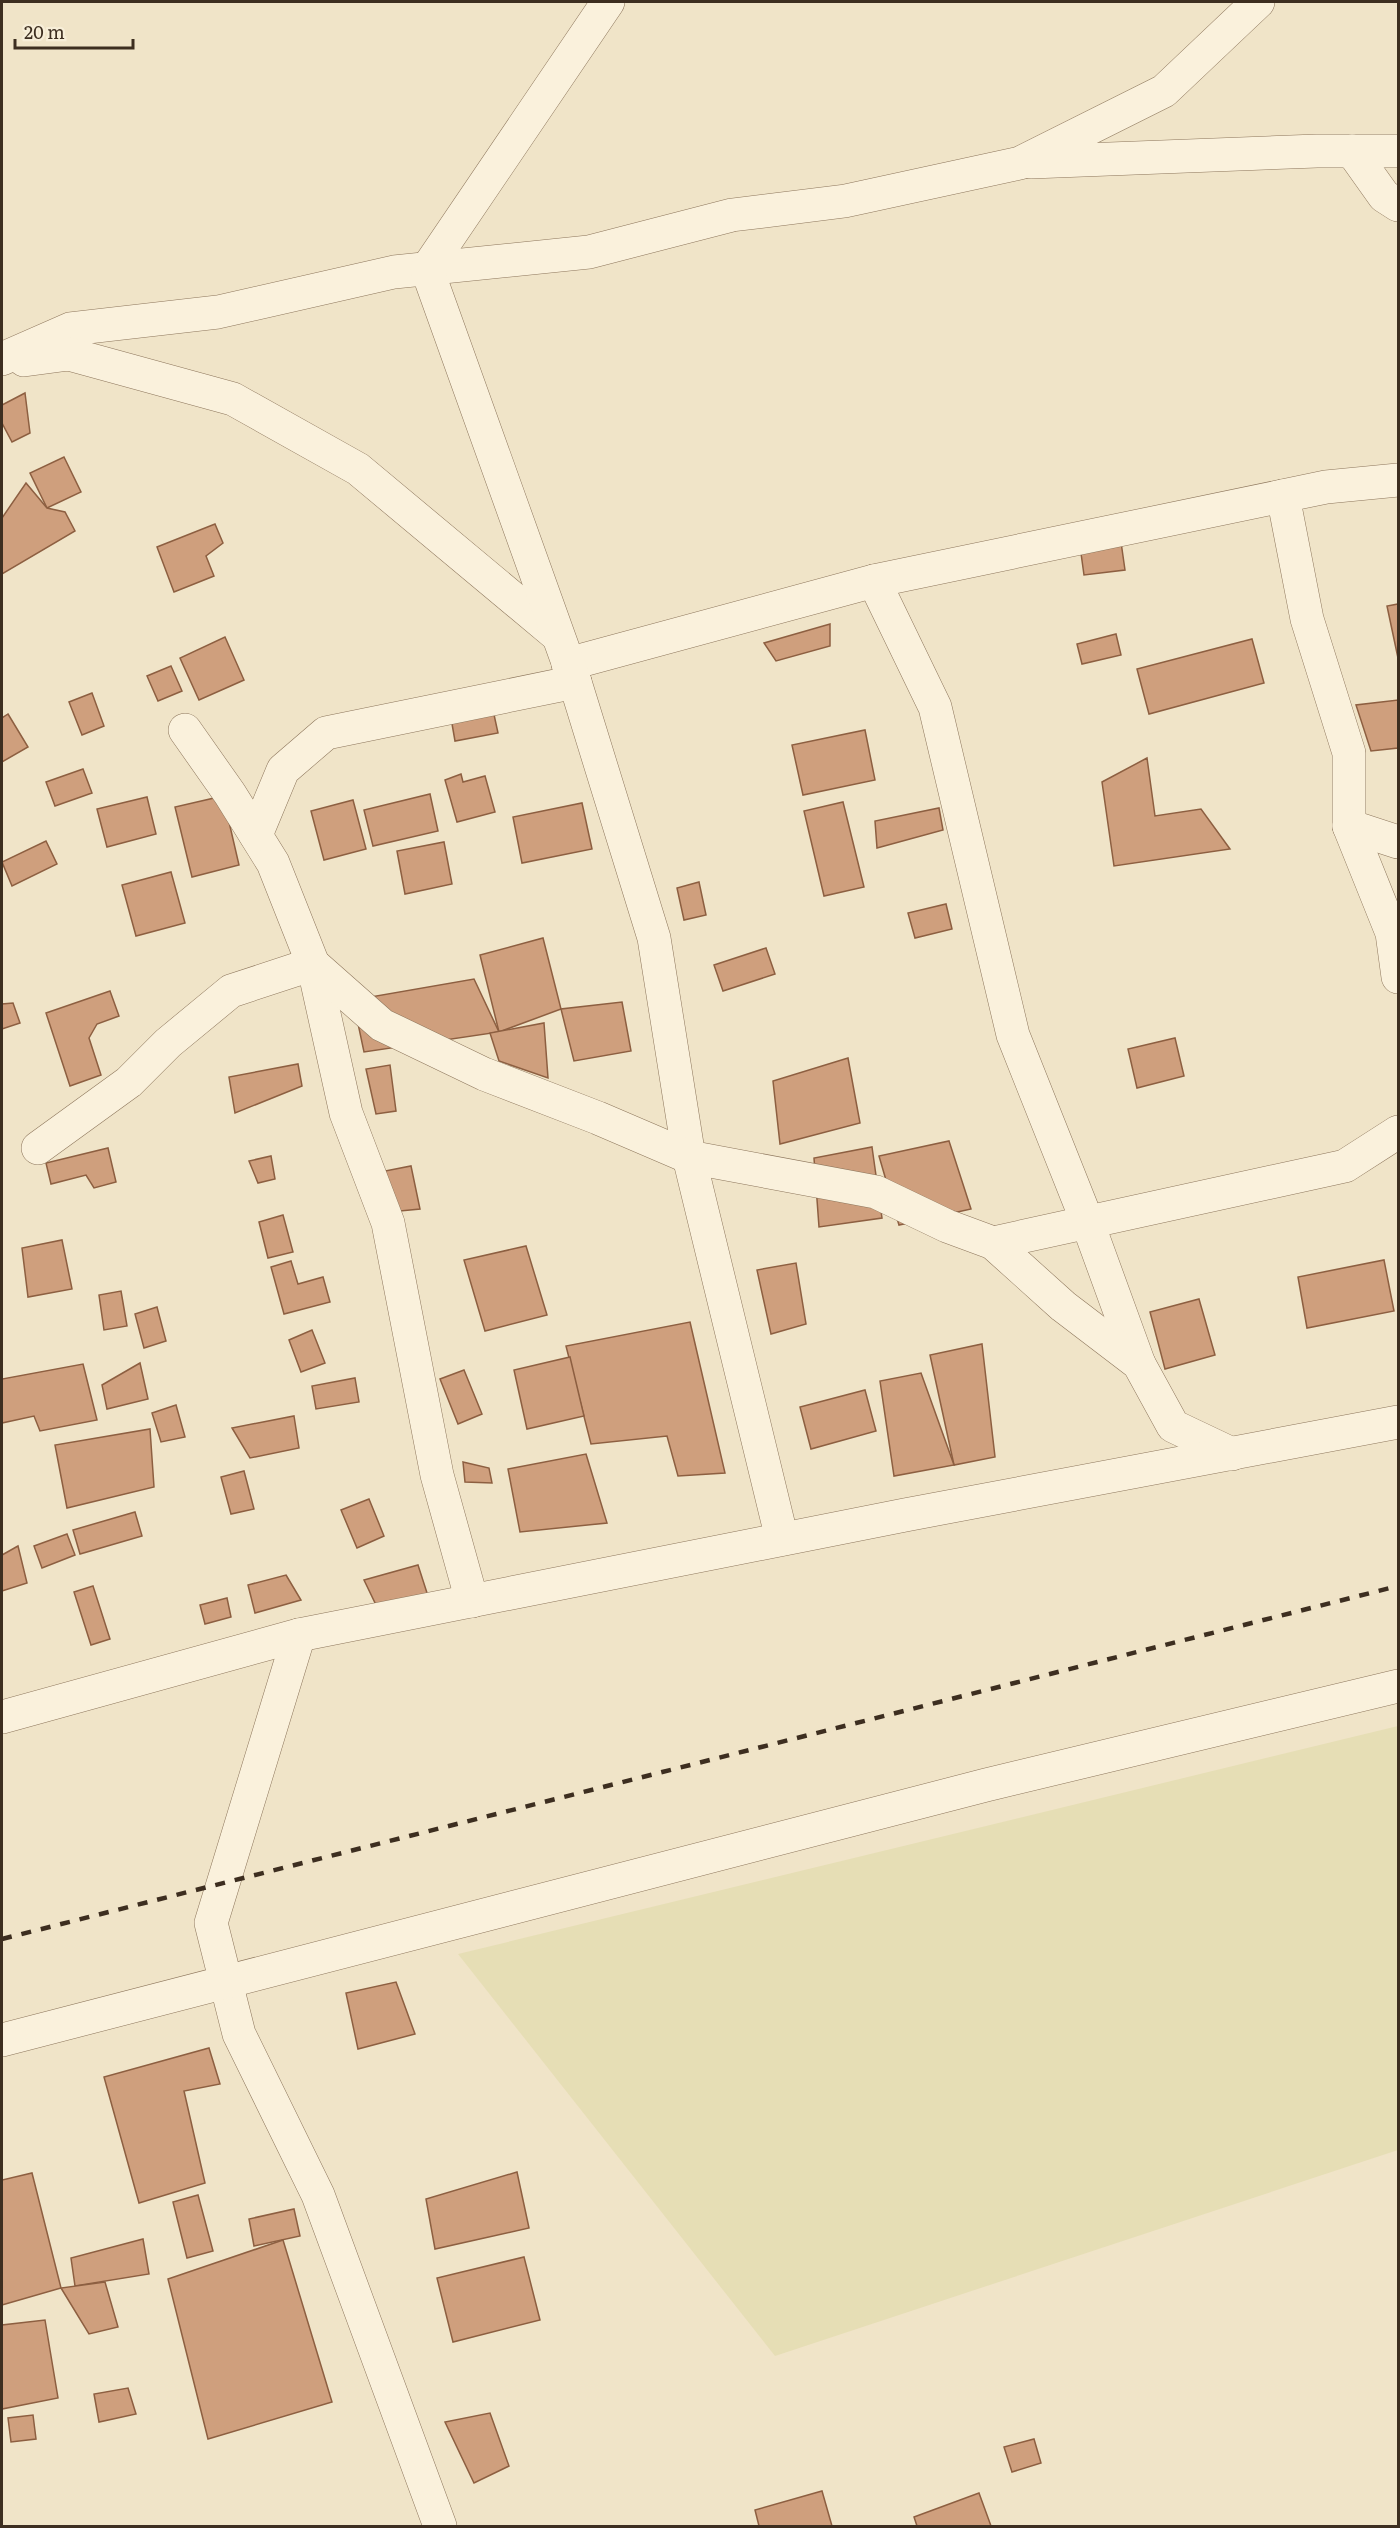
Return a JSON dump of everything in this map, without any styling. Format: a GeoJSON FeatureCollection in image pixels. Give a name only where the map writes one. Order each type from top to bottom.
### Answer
{"type":"FeatureCollection","features":[{"type":"Feature","properties":{"kind":"street"},"geometry":{"type":"LineString","coordinates":[[427,268],[608,2]]}},
{"type":"Feature","properties":{"kind":"street"},"geometry":{"type":"LineString","coordinates":[[1020,163],[1164,91],[1258,2]]}},
{"type":"Feature","properties":{"kind":"street"},"geometry":{"type":"LineString","coordinates":[[1352,151],[1384,196],[1398,205]]}},
{"type":"Feature","properties":{"kind":"street"},"geometry":{"type":"LineString","coordinates":[[2,361],[70,329],[218,312],[394,272],[589,252],[732,215],[845,201],[1020,163],[1398,151]]}},
{"type":"Feature","properties":{"kind":"street"},"geometry":{"type":"LineString","coordinates":[[427,268],[567,660],[654,938],[688,1157],[782,1539]]}},
{"type":"Feature","properties":{"kind":"street"},"geometry":{"type":"LineString","coordinates":[[2,361],[69,354],[233,399],[358,469],[567,660]]}},
{"type":"Feature","properties":{"kind":"street"},"geometry":{"type":"LineString","coordinates":[[256,836],[283,770],[326,734],[567,660],[874,581],[1326,486],[1398,480]]}},
{"type":"Feature","properties":{"kind":"street"},"geometry":{"type":"LineString","coordinates":[[1283,496],[1307,619],[1349,753],[1349,826],[1392,933],[1398,977]]}},
{"type":"Feature","properties":{"kind":"street"},"geometry":{"type":"LineString","coordinates":[[874,581],[935,707],[1013,1035],[1087,1221],[1139,1364],[1173,1426],[1232,1454]]}},
{"type":"Feature","properties":{"kind":"street"},"geometry":{"type":"LineString","coordinates":[[184,730],[230,794],[273,863],[313,964],[346,1113],[388,1223],[437,1475],[472,1601]]}},
{"type":"Feature","properties":{"kind":"street"},"geometry":{"type":"LineString","coordinates":[[1349,826],[1398,842]]}},
{"type":"Feature","properties":{"kind":"street"},"geometry":{"type":"LineString","coordinates":[[313,964],[382,1025],[484,1074],[598,1118],[688,1157],[876,1192],[947,1226],[993,1243],[1063,1306],[1139,1364]]}},
{"type":"Feature","properties":{"kind":"street"},"geometry":{"type":"LineString","coordinates":[[38,1148],[129,1082],[168,1043],[231,991],[313,964]]}},
{"type":"Feature","properties":{"kind":"street"},"geometry":{"type":"LineString","coordinates":[[993,1243],[1345,1166],[1398,1132]]}},
{"type":"Feature","properties":{"kind":"street"},"geometry":{"type":"LineString","coordinates":[[2,1717],[299,1635],[782,1539],[1398,1422]]}},
{"type":"Feature","properties":{"kind":"street"},"geometry":{"type":"LineString","coordinates":[[299,1635],[211,1923],[239,2034],[318,2195],[440,2526]]}},
{"type":"Feature","properties":{"kind":"street"},"geometry":{"type":"LineString","coordinates":[[2,2040],[975,1788],[1398,1686]]}},
{"type":"Feature","properties":{"kind":"shaded area"},"geometry":{"type":"Polygon","coordinates":[[[1398,1726],[1398,2150],[775,2356],[458,1954],[1398,1726]]]}},
{"type":"Feature","properties":{"kind":"building"},"geometry":{"type":"Polygon","coordinates":[[[25,393],[30,433],[12,442],[2,423],[2,405],[25,393]]]}},
{"type":"Feature","properties":{"kind":"building"},"geometry":{"type":"Polygon","coordinates":[[[64,457],[81,492],[47,508],[30,473],[64,457]]]}},
{"type":"Feature","properties":{"kind":"building"},"geometry":{"type":"Polygon","coordinates":[[[26,483],[47,508],[65,512],[75,531],[2,574],[2,518],[26,483]]]}},
{"type":"Feature","properties":{"kind":"building"},"geometry":{"type":"Polygon","coordinates":[[[215,524],[223,543],[206,556],[214,576],[174,592],[157,547],[215,524]]]}},
{"type":"Feature","properties":{"kind":"building"},"geometry":{"type":"Polygon","coordinates":[[[1121,542],[1125,570],[1084,575],[1080,546],[1121,542]]]}},
{"type":"Feature","properties":{"kind":"building"},"geometry":{"type":"Polygon","coordinates":[[[1398,604],[1398,658],[1387,606],[1398,604]]]}},
{"type":"Feature","properties":{"kind":"building"},"geometry":{"type":"Polygon","coordinates":[[[830,624],[830,646],[776,661],[764,643],[830,624]]]}},
{"type":"Feature","properties":{"kind":"building"},"geometry":{"type":"Polygon","coordinates":[[[1116,634],[1121,655],[1082,664],[1077,644],[1116,634]]]}},
{"type":"Feature","properties":{"kind":"building"},"geometry":{"type":"Polygon","coordinates":[[[225,637],[244,680],[199,700],[180,658],[225,637]]]}},
{"type":"Feature","properties":{"kind":"building"},"geometry":{"type":"Polygon","coordinates":[[[1252,639],[1264,683],[1149,714],[1137,669],[1252,639]]]}},
{"type":"Feature","properties":{"kind":"building"},"geometry":{"type":"Polygon","coordinates":[[[171,666],[182,691],[158,701],[147,676],[171,666]]]}},
{"type":"Feature","properties":{"kind":"building"},"geometry":{"type":"Polygon","coordinates":[[[92,693],[104,726],[82,735],[69,702],[92,693]]]}},
{"type":"Feature","properties":{"kind":"building"},"geometry":{"type":"Polygon","coordinates":[[[1398,700],[1398,748],[1371,751],[1356,705],[1398,700]]]}},
{"type":"Feature","properties":{"kind":"building"},"geometry":{"type":"Polygon","coordinates":[[[493,710],[498,733],[455,741],[451,718],[493,710]]]}},
{"type":"Feature","properties":{"kind":"building"},"geometry":{"type":"Polygon","coordinates":[[[8,714],[28,747],[2,762],[2,718],[8,714]]]}},
{"type":"Feature","properties":{"kind":"building"},"geometry":{"type":"Polygon","coordinates":[[[865,730],[875,780],[803,795],[792,745],[865,730]]]}},
{"type":"Feature","properties":{"kind":"building"},"geometry":{"type":"Polygon","coordinates":[[[1147,758],[1155,816],[1201,809],[1230,849],[1114,866],[1102,782],[1147,758]]]}},
{"type":"Feature","properties":{"kind":"building"},"geometry":{"type":"Polygon","coordinates":[[[83,769],[92,793],[55,806],[46,782],[83,769]]]}},
{"type":"Feature","properties":{"kind":"building"},"geometry":{"type":"Polygon","coordinates":[[[461,774],[463,782],[485,776],[495,812],[457,822],[445,780],[461,774]]]}},
{"type":"Feature","properties":{"kind":"building"},"geometry":{"type":"Polygon","coordinates":[[[430,794],[438,831],[373,846],[364,810],[430,794]]]}},
{"type":"Feature","properties":{"kind":"building"},"geometry":{"type":"Polygon","coordinates":[[[223,796],[239,865],[192,877],[175,807],[223,796]]]}},
{"type":"Feature","properties":{"kind":"building"},"geometry":{"type":"Polygon","coordinates":[[[147,797],[156,834],[107,847],[97,809],[147,797]]]}},
{"type":"Feature","properties":{"kind":"building"},"geometry":{"type":"Polygon","coordinates":[[[353,800],[366,849],[324,860],[311,811],[353,800]]]}},
{"type":"Feature","properties":{"kind":"building"},"geometry":{"type":"Polygon","coordinates":[[[843,802],[864,887],[824,896],[804,811],[843,802]]]}},
{"type":"Feature","properties":{"kind":"building"},"geometry":{"type":"Polygon","coordinates":[[[582,803],[592,849],[522,863],[513,817],[582,803]]]}},
{"type":"Feature","properties":{"kind":"building"},"geometry":{"type":"Polygon","coordinates":[[[939,808],[943,830],[877,848],[875,821],[939,808]]]}},
{"type":"Feature","properties":{"kind":"building"},"geometry":{"type":"Polygon","coordinates":[[[46,841],[57,864],[12,886],[2,862],[46,841]]]}},
{"type":"Feature","properties":{"kind":"building"},"geometry":{"type":"Polygon","coordinates":[[[444,842],[452,884],[405,894],[397,851],[444,842]]]}},
{"type":"Feature","properties":{"kind":"building"},"geometry":{"type":"Polygon","coordinates":[[[171,872],[185,923],[136,936],[122,885],[171,872]]]}},
{"type":"Feature","properties":{"kind":"building"},"geometry":{"type":"Polygon","coordinates":[[[699,882],[706,915],[684,920],[677,888],[699,882]]]}},
{"type":"Feature","properties":{"kind":"building"},"geometry":{"type":"Polygon","coordinates":[[[946,904],[952,929],[915,938],[908,913],[946,904]]]}},
{"type":"Feature","properties":{"kind":"building"},"geometry":{"type":"Polygon","coordinates":[[[543,938],[561,1009],[499,1032],[480,955],[543,938]]]}},
{"type":"Feature","properties":{"kind":"building"},"geometry":{"type":"Polygon","coordinates":[[[766,948],[775,974],[723,991],[714,965],[766,948]]]}},
{"type":"Feature","properties":{"kind":"building"},"geometry":{"type":"Polygon","coordinates":[[[474,979],[499,1032],[364,1052],[353,1000],[474,979]]]}},
{"type":"Feature","properties":{"kind":"building"},"geometry":{"type":"Polygon","coordinates":[[[110,991],[119,1016],[97,1024],[89,1038],[101,1075],[70,1086],[46,1013],[110,991]]]}},
{"type":"Feature","properties":{"kind":"building"},"geometry":{"type":"Polygon","coordinates":[[[622,1002],[631,1051],[574,1061],[561,1009],[622,1002]]]}},
{"type":"Feature","properties":{"kind":"building"},"geometry":{"type":"Polygon","coordinates":[[[13,1003],[20,1023],[2,1029],[2,1004],[13,1003]]]}},
{"type":"Feature","properties":{"kind":"building"},"geometry":{"type":"Polygon","coordinates":[[[544,1023],[548,1078],[499,1061],[490,1033],[544,1023]]]}},
{"type":"Feature","properties":{"kind":"building"},"geometry":{"type":"Polygon","coordinates":[[[1175,1038],[1184,1076],[1137,1088],[1128,1049],[1175,1038]]]}},
{"type":"Feature","properties":{"kind":"building"},"geometry":{"type":"Polygon","coordinates":[[[848,1058],[860,1123],[780,1144],[773,1081],[848,1058]]]}},
{"type":"Feature","properties":{"kind":"building"},"geometry":{"type":"Polygon","coordinates":[[[298,1064],[302,1086],[235,1113],[229,1077],[298,1064]]]}},
{"type":"Feature","properties":{"kind":"building"},"geometry":{"type":"Polygon","coordinates":[[[390,1065],[396,1111],[376,1114],[366,1069],[390,1065]]]}},
{"type":"Feature","properties":{"kind":"building"},"geometry":{"type":"Polygon","coordinates":[[[949,1141],[971,1209],[899,1225],[879,1156],[949,1141]]]}},
{"type":"Feature","properties":{"kind":"building"},"geometry":{"type":"Polygon","coordinates":[[[872,1147],[882,1218],[819,1227],[814,1158],[872,1147]]]}},
{"type":"Feature","properties":{"kind":"building"},"geometry":{"type":"Polygon","coordinates":[[[108,1148],[116,1182],[94,1188],[86,1175],[51,1184],[46,1163],[108,1148]]]}},
{"type":"Feature","properties":{"kind":"building"},"geometry":{"type":"Polygon","coordinates":[[[271,1156],[275,1179],[258,1183],[249,1161],[271,1156]]]}},
{"type":"Feature","properties":{"kind":"building"},"geometry":{"type":"Polygon","coordinates":[[[411,1166],[420,1209],[400,1211],[385,1171],[411,1166]]]}},
{"type":"Feature","properties":{"kind":"building"},"geometry":{"type":"Polygon","coordinates":[[[283,1215],[293,1252],[268,1258],[259,1222],[283,1215]]]}},
{"type":"Feature","properties":{"kind":"building"},"geometry":{"type":"Polygon","coordinates":[[[62,1240],[72,1289],[28,1297],[22,1248],[62,1240]]]}},
{"type":"Feature","properties":{"kind":"building"},"geometry":{"type":"Polygon","coordinates":[[[526,1246],[547,1315],[485,1331],[464,1260],[526,1246]]]}},
{"type":"Feature","properties":{"kind":"building"},"geometry":{"type":"Polygon","coordinates":[[[1384,1260],[1394,1311],[1307,1328],[1298,1277],[1384,1260]]]}},
{"type":"Feature","properties":{"kind":"building"},"geometry":{"type":"Polygon","coordinates":[[[291,1261],[298,1284],[323,1277],[330,1302],[284,1314],[271,1267],[291,1261]]]}},
{"type":"Feature","properties":{"kind":"building"},"geometry":{"type":"Polygon","coordinates":[[[796,1263],[806,1324],[771,1334],[757,1270],[796,1263]]]}},
{"type":"Feature","properties":{"kind":"building"},"geometry":{"type":"Polygon","coordinates":[[[121,1291],[127,1326],[104,1330],[99,1295],[121,1291]]]}},
{"type":"Feature","properties":{"kind":"building"},"geometry":{"type":"Polygon","coordinates":[[[1199,1299],[1215,1355],[1165,1369],[1150,1312],[1199,1299]]]}},
{"type":"Feature","properties":{"kind":"building"},"geometry":{"type":"Polygon","coordinates":[[[157,1307],[166,1341],[144,1348],[135,1314],[157,1307]]]}},
{"type":"Feature","properties":{"kind":"building"},"geometry":{"type":"Polygon","coordinates":[[[690,1322],[725,1473],[678,1476],[667,1436],[591,1444],[566,1346],[690,1322]]]}},
{"type":"Feature","properties":{"kind":"building"},"geometry":{"type":"Polygon","coordinates":[[[312,1330],[325,1363],[301,1372],[289,1340],[312,1330]]]}},
{"type":"Feature","properties":{"kind":"building"},"geometry":{"type":"Polygon","coordinates":[[[982,1344],[995,1457],[954,1465],[930,1355],[982,1344]]]}},
{"type":"Feature","properties":{"kind":"building"},"geometry":{"type":"Polygon","coordinates":[[[570,1357],[584,1416],[527,1429],[514,1370],[570,1357]]]}},
{"type":"Feature","properties":{"kind":"building"},"geometry":{"type":"Polygon","coordinates":[[[140,1363],[148,1399],[107,1409],[102,1385],[140,1363]]]}},
{"type":"Feature","properties":{"kind":"building"},"geometry":{"type":"Polygon","coordinates":[[[83,1364],[97,1420],[40,1431],[34,1416],[2,1423],[2,1379],[83,1364]]]}},
{"type":"Feature","properties":{"kind":"building"},"geometry":{"type":"Polygon","coordinates":[[[464,1370],[482,1414],[458,1424],[440,1379],[464,1370]]]}},
{"type":"Feature","properties":{"kind":"building"},"geometry":{"type":"Polygon","coordinates":[[[921,1373],[954,1465],[894,1476],[880,1381],[921,1373]]]}},
{"type":"Feature","properties":{"kind":"building"},"geometry":{"type":"Polygon","coordinates":[[[355,1378],[359,1402],[316,1409],[312,1386],[355,1378]]]}},
{"type":"Feature","properties":{"kind":"building"},"geometry":{"type":"Polygon","coordinates":[[[865,1390],[876,1431],[811,1449],[800,1407],[865,1390]]]}},
{"type":"Feature","properties":{"kind":"building"},"geometry":{"type":"Polygon","coordinates":[[[176,1405],[185,1437],[161,1442],[152,1413],[176,1405]]]}},
{"type":"Feature","properties":{"kind":"building"},"geometry":{"type":"Polygon","coordinates":[[[294,1416],[299,1448],[250,1458],[232,1428],[294,1416]]]}},
{"type":"Feature","properties":{"kind":"building"},"geometry":{"type":"Polygon","coordinates":[[[150,1429],[154,1487],[67,1508],[55,1445],[150,1429]]]}},
{"type":"Feature","properties":{"kind":"building"},"geometry":{"type":"Polygon","coordinates":[[[586,1454],[607,1523],[520,1532],[508,1469],[586,1454]]]}},
{"type":"Feature","properties":{"kind":"building"},"geometry":{"type":"Polygon","coordinates":[[[463,1462],[489,1468],[492,1483],[465,1482],[463,1462]]]}},
{"type":"Feature","properties":{"kind":"building"},"geometry":{"type":"Polygon","coordinates":[[[244,1471],[254,1509],[231,1514],[221,1477],[244,1471]]]}},
{"type":"Feature","properties":{"kind":"building"},"geometry":{"type":"Polygon","coordinates":[[[369,1499],[384,1536],[357,1548],[341,1510],[369,1499]]]}},
{"type":"Feature","properties":{"kind":"building"},"geometry":{"type":"Polygon","coordinates":[[[135,1512],[142,1536],[80,1554],[73,1530],[135,1512]]]}},
{"type":"Feature","properties":{"kind":"building"},"geometry":{"type":"Polygon","coordinates":[[[67,1534],[75,1555],[42,1568],[34,1546],[67,1534]]]}},
{"type":"Feature","properties":{"kind":"building"},"geometry":{"type":"Polygon","coordinates":[[[18,1546],[27,1583],[2,1591],[2,1555],[18,1546]]]}},
{"type":"Feature","properties":{"kind":"building"},"geometry":{"type":"Polygon","coordinates":[[[418,1565],[428,1596],[378,1609],[364,1580],[418,1565]]]}},
{"type":"Feature","properties":{"kind":"building"},"geometry":{"type":"Polygon","coordinates":[[[286,1575],[301,1600],[255,1613],[248,1585],[286,1575]]]}},
{"type":"Feature","properties":{"kind":"building"},"geometry":{"type":"Polygon","coordinates":[[[93,1586],[110,1639],[91,1645],[74,1592],[93,1586]]]}},
{"type":"Feature","properties":{"kind":"building"},"geometry":{"type":"Polygon","coordinates":[[[227,1598],[231,1617],[205,1624],[200,1605],[227,1598]]]}},
{"type":"Feature","properties":{"kind":"building"},"geometry":{"type":"Polygon","coordinates":[[[396,1982],[415,2034],[358,2049],[346,1993],[396,1982]]]}},
{"type":"Feature","properties":{"kind":"building"},"geometry":{"type":"Polygon","coordinates":[[[209,2048],[220,2084],[184,2091],[205,2183],[139,2203],[104,2077],[209,2048]]]}},
{"type":"Feature","properties":{"kind":"building"},"geometry":{"type":"Polygon","coordinates":[[[517,2172],[529,2228],[435,2249],[426,2199],[517,2172]]]}},
{"type":"Feature","properties":{"kind":"building"},"geometry":{"type":"Polygon","coordinates":[[[32,2173],[61,2288],[2,2305],[2,2180],[32,2173]]]}},
{"type":"Feature","properties":{"kind":"building"},"geometry":{"type":"Polygon","coordinates":[[[198,2195],[213,2251],[187,2258],[173,2202],[198,2195]]]}},
{"type":"Feature","properties":{"kind":"building"},"geometry":{"type":"Polygon","coordinates":[[[294,2209],[300,2236],[254,2246],[249,2219],[294,2209]]]}},
{"type":"Feature","properties":{"kind":"building"},"geometry":{"type":"Polygon","coordinates":[[[143,2239],[149,2274],[75,2286],[71,2258],[143,2239]]]}},
{"type":"Feature","properties":{"kind":"building"},"geometry":{"type":"Polygon","coordinates":[[[283,2240],[332,2402],[208,2439],[168,2279],[283,2240]]]}},
{"type":"Feature","properties":{"kind":"building"},"geometry":{"type":"Polygon","coordinates":[[[524,2257],[540,2320],[453,2342],[437,2278],[524,2257]]]}},
{"type":"Feature","properties":{"kind":"building"},"geometry":{"type":"Polygon","coordinates":[[[105,2282],[118,2327],[89,2334],[61,2288],[105,2282]]]}},
{"type":"Feature","properties":{"kind":"building"},"geometry":{"type":"Polygon","coordinates":[[[45,2320],[58,2398],[2,2409],[2,2325],[45,2320]]]}},
{"type":"Feature","properties":{"kind":"building"},"geometry":{"type":"Polygon","coordinates":[[[128,2388],[136,2414],[99,2422],[94,2394],[128,2388]]]}},
{"type":"Feature","properties":{"kind":"building"},"geometry":{"type":"Polygon","coordinates":[[[490,2413],[509,2466],[474,2483],[445,2422],[490,2413]]]}},
{"type":"Feature","properties":{"kind":"building"},"geometry":{"type":"Polygon","coordinates":[[[33,2415],[36,2439],[11,2442],[8,2418],[33,2415]]]}},
{"type":"Feature","properties":{"kind":"building"},"geometry":{"type":"Polygon","coordinates":[[[1034,2439],[1041,2463],[1012,2472],[1004,2447],[1034,2439]]]}},
{"type":"Feature","properties":{"kind":"building"},"geometry":{"type":"Polygon","coordinates":[[[822,2491],[832,2526],[759,2526],[755,2510],[822,2491]]]}},
{"type":"Feature","properties":{"kind":"building"},"geometry":{"type":"Polygon","coordinates":[[[979,2493],[991,2526],[917,2526],[914,2517],[979,2493]]]}},
{"type":"Feature","properties":{"kind":"railway"},"geometry":{"type":"LineString","coordinates":[[2,1939],[1398,1586]]}}]}
